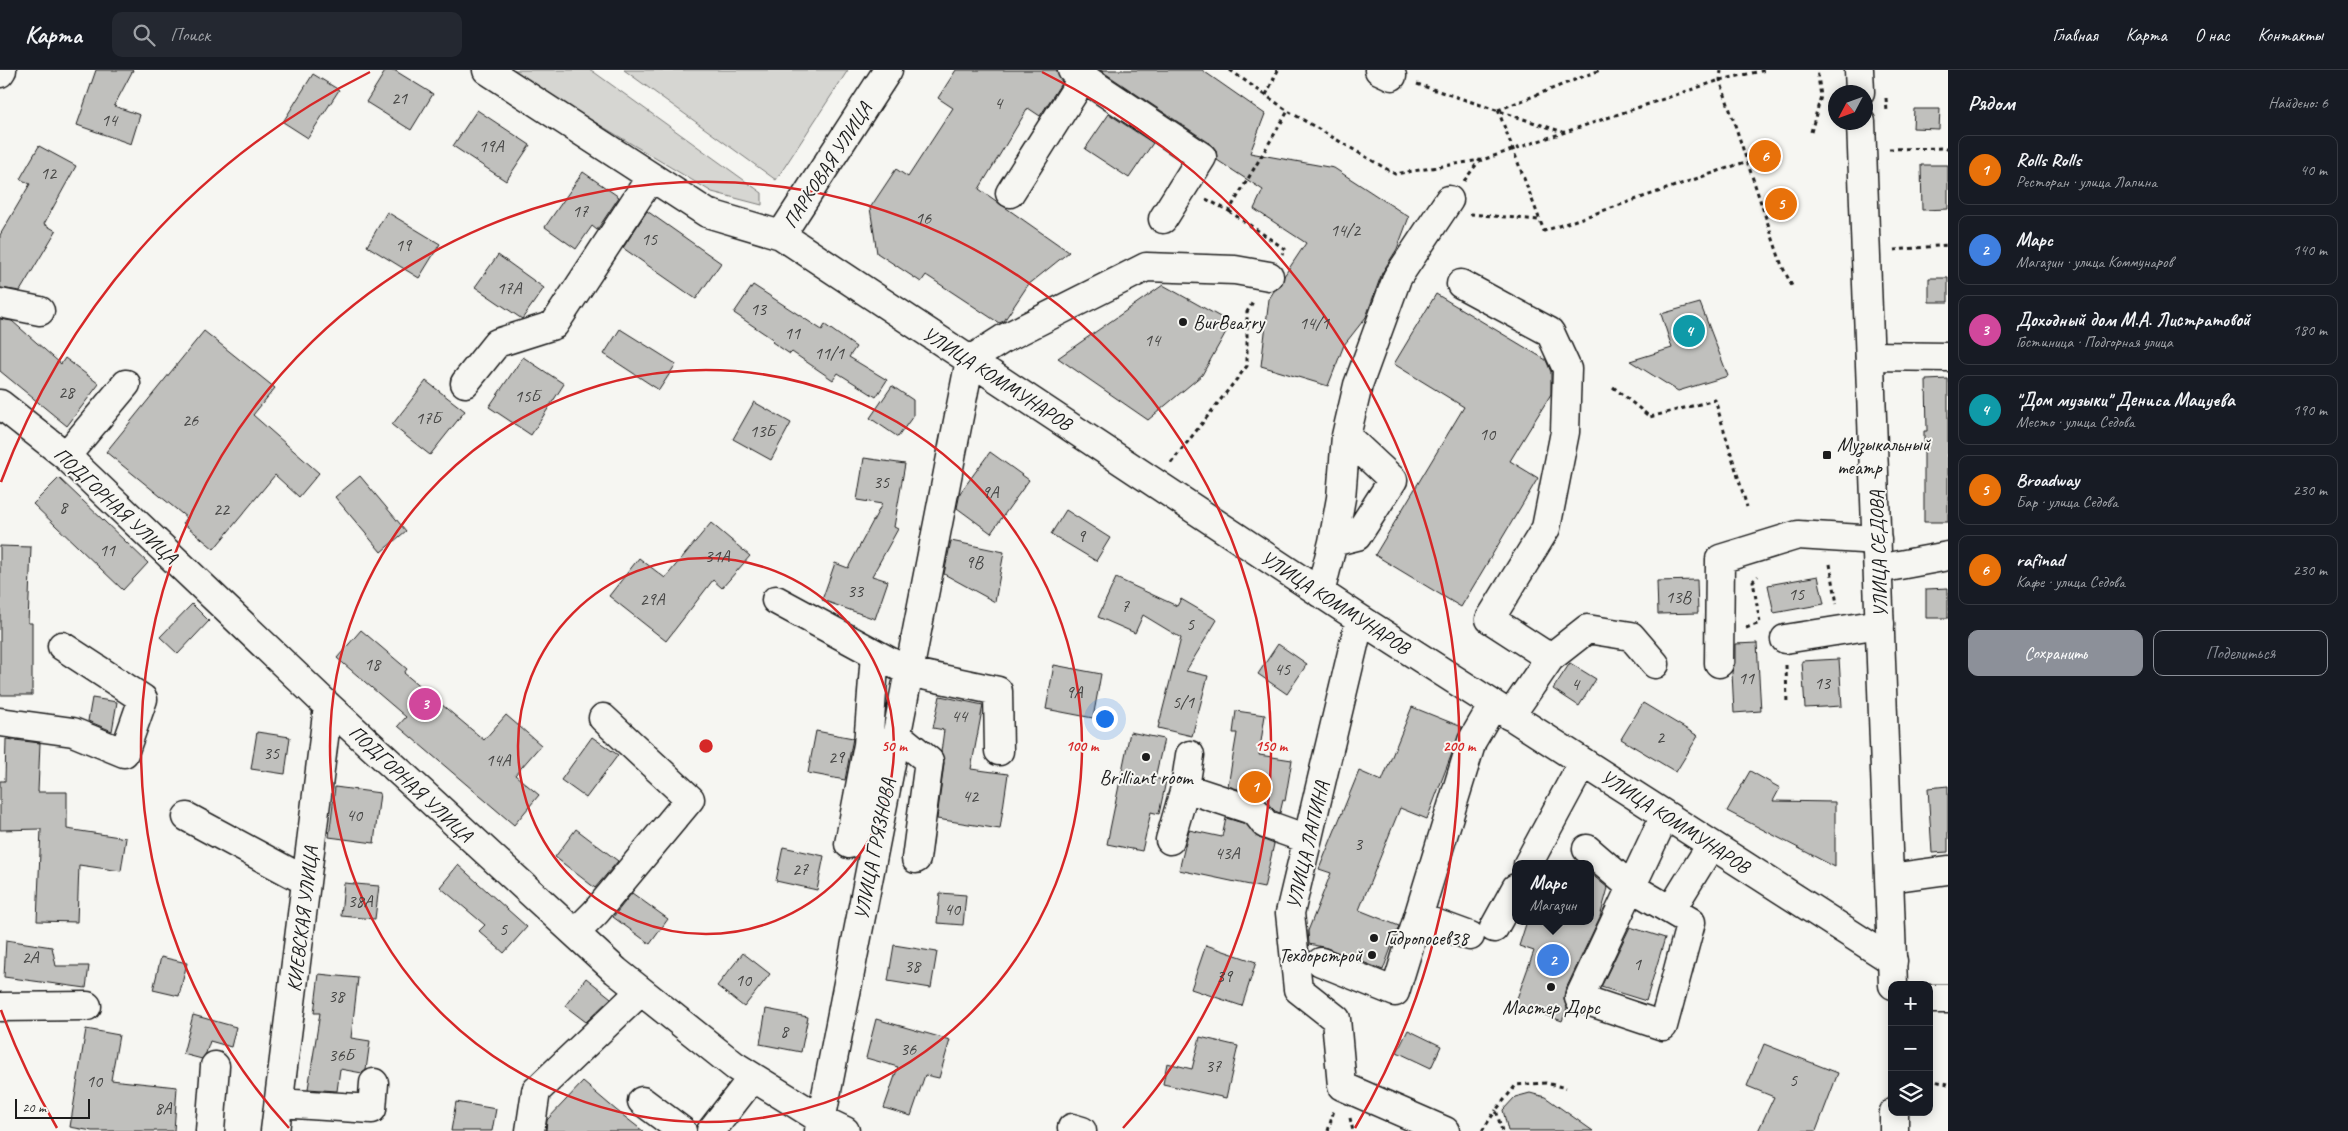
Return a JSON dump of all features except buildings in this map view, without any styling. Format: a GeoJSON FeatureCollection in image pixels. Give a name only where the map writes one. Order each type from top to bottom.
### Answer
{"type":"FeatureCollection","features":[{"type":"Feature","properties":{"kind":"street"},"geometry":{"type":"LineString","coordinates":[[0,74],[2,70]]}},
{"type":"Feature","properties":{"kind":"street","name":"УЛИЦА КОММУНАРОВ"},"geometry":{"type":"LineString","coordinates":[[488,70],[707,213],[781,235],[1320,593],[1711,844],[1893,973]]}},
{"type":"Feature","properties":{"kind":"street","name":"ПАРКОВАЯ УЛИЦА"},"geometry":{"type":"LineString","coordinates":[[781,235],[888,70]]}},
{"type":"Feature","properties":{"kind":"street"},"geometry":{"type":"LineString","coordinates":[[1859,70],[1860,85]]}},
{"type":"Feature","properties":{"kind":"street"},"geometry":{"type":"LineString","coordinates":[[1010,193],[1077,74],[1202,157],[1163,219]]}},
{"type":"Feature","properties":{"kind":"street","name":"УЛИЦА СЕДОВА"},"geometry":{"type":"LineString","coordinates":[[1861,130],[1893,973]]}},
{"type":"Feature","properties":{"kind":"street"},"geometry":{"type":"LineString","coordinates":[[465,383],[497,343],[554,325],[651,177]]}},
{"type":"Feature","properties":{"kind":"street"},"geometry":{"type":"LineString","coordinates":[[1320,593],[1342,498],[1346,436],[1358,385],[1398,278],[1445,206]]}},
{"type":"Feature","properties":{"kind":"street"},"geometry":{"type":"LineString","coordinates":[[970,360],[1003,339],[1146,267],[1235,270],[1268,276]]}},
{"type":"Feature","properties":{"kind":"street"},"geometry":{"type":"LineString","coordinates":[[1461,284],[1550,332],[1568,370],[1565,432],[1546,528],[1490,619],[1550,658]]}},
{"type":"Feature","properties":{"kind":"street"},"geometry":{"type":"LineString","coordinates":[[0,303],[40,311]]}},
{"type":"Feature","properties":{"kind":"street"},"geometry":{"type":"LineString","coordinates":[[1870,356],[1948,357]]}},
{"type":"Feature","properties":{"kind":"street","name":"УЛИЦА ГРЯЗНОВА"},"geometry":{"type":"LineString","coordinates":[[829,1127],[897,735],[970,360]]}},
{"type":"Feature","properties":{"kind":"street"},"geometry":{"type":"LineString","coordinates":[[66,456],[126,384]]}},
{"type":"Feature","properties":{"kind":"street","name":"ПОДГОРНАЯ УЛИЦА"},"geometry":{"type":"LineString","coordinates":[[0,404],[66,456],[328,706],[575,933],[641,991],[735,1066],[829,1127]]}},
{"type":"Feature","properties":{"kind":"street"},"geometry":{"type":"LineString","coordinates":[[1333,542],[1357,536],[1393,480],[1346,436]]}},
{"type":"Feature","properties":{"kind":"street"},"geometry":{"type":"LineString","coordinates":[[1719,663],[1720,559],[1798,535],[1877,540]]}},
{"type":"Feature","properties":{"kind":"street"},"geometry":{"type":"LineString","coordinates":[[1878,569],[1948,556]]}},
{"type":"Feature","properties":{"kind":"street"},"geometry":{"type":"LineString","coordinates":[[776,600],[909,672],[998,691],[999,751]]}},
{"type":"Feature","properties":{"kind":"street","name":"УЛИЦА ЛАПИНА"},"geometry":{"type":"LineString","coordinates":[[1360,619],[1290,913],[1298,989],[1336,1019],[1342,1086],[1445,1131]]}},
{"type":"Feature","properties":{"kind":"street"},"geometry":{"type":"LineString","coordinates":[[1785,639],[1880,624]]}},
{"type":"Feature","properties":{"kind":"street"},"geometry":{"type":"LineString","coordinates":[[1321,962],[1396,992],[1472,741],[1550,658],[1587,630],[1631,636],[1655,664]]}},
{"type":"Feature","properties":{"kind":"street"},"geometry":{"type":"LineString","coordinates":[[0,722],[73,732],[124,753],[143,699],[62,646]]}},
{"type":"Feature","properties":{"kind":"street"},"geometry":{"type":"LineString","coordinates":[[849,844],[868,745],[875,654]]}},
{"type":"Feature","properties":{"kind":"street","name":"КИЕВСКАЯ УЛИЦА"},"geometry":{"type":"LineString","coordinates":[[276,1131],[328,706]]}},
{"type":"Feature","properties":{"kind":"street"},"geometry":{"type":"LineString","coordinates":[[575,933],[596,912],[690,799],[603,718]]}},
{"type":"Feature","properties":{"kind":"street"},"geometry":{"type":"LineString","coordinates":[[897,735],[929,761],[916,859]]}},
{"type":"Feature","properties":{"kind":"street"},"geometry":{"type":"LineString","coordinates":[[1170,840],[1185,788],[1190,755]]}},
{"type":"Feature","properties":{"kind":"street"},"geometry":{"type":"LineString","coordinates":[[1530,860],[1583,762]]}},
{"type":"Feature","properties":{"kind":"street"},"geometry":{"type":"LineString","coordinates":[[1185,788],[1255,811],[1265,824],[1307,839]]}},
{"type":"Feature","properties":{"kind":"street"},"geometry":{"type":"LineString","coordinates":[[1587,849],[1632,887],[1691,922],[1662,1026],[1579,998],[1632,887],[1665,815]]}},
{"type":"Feature","properties":{"kind":"street"},"geometry":{"type":"LineString","coordinates":[[187,817],[306,881]]}},
{"type":"Feature","properties":{"kind":"street"},"geometry":{"type":"LineString","coordinates":[[1671,910],[1711,844]]}},
{"type":"Feature","properties":{"kind":"street"},"geometry":{"type":"LineString","coordinates":[[1890,878],[1948,870]]}},
{"type":"Feature","properties":{"kind":"street"},"geometry":{"type":"LineString","coordinates":[[1418,917],[1482,932],[1512,893]]}},
{"type":"Feature","properties":{"kind":"street"},"geometry":{"type":"LineString","coordinates":[[530,1131],[536,1091],[641,991]]}},
{"type":"Feature","properties":{"kind":"street"},"geometry":{"type":"LineString","coordinates":[[1933,999],[1948,998]]}},
{"type":"Feature","properties":{"kind":"street"},"geometry":{"type":"LineString","coordinates":[[0,1007],[87,1006]]}},
{"type":"Feature","properties":{"kind":"street"},"geometry":{"type":"LineString","coordinates":[[210,1131],[215,1066]]}},
{"type":"Feature","properties":{"kind":"street"},"geometry":{"type":"LineString","coordinates":[[711,1131],[754,1077]]}},
{"type":"Feature","properties":{"kind":"street"},"geometry":{"type":"LineString","coordinates":[[279,1103],[372,1109],[374,1083]]}},
{"type":"Feature","properties":{"kind":"street"},"geometry":{"type":"LineString","coordinates":[[642,1101],[682,1131]]}},
{"type":"Feature","properties":{"kind":"street"},"geometry":{"type":"LineString","coordinates":[[1894,1116],[1894,1131]]}},
{"type":"Feature","properties":{"kind":"path"},"geometry":{"type":"LineString","coordinates":[[1230,70],[1288,111],[1395,174],[1483,159],[1720,80],[1766,70]]}},
{"type":"Feature","properties":{"kind":"path"},"geometry":{"type":"LineString","coordinates":[[1266,95],[1278,70]]}},
{"type":"Feature","properties":{"kind":"path"},"geometry":{"type":"LineString","coordinates":[[1498,110],[1600,70]]}},
{"type":"Feature","properties":{"kind":"path"},"geometry":{"type":"LineString","coordinates":[[1721,70],[1720,80],[1782,266],[1792,286]]}},
{"type":"Feature","properties":{"kind":"path"},"geometry":{"type":"LineString","coordinates":[[1811,132],[1821,96],[1817,70]]}},
{"type":"Feature","properties":{"kind":"path"},"geometry":{"type":"LineString","coordinates":[[1421,86],[1564,132]]}},
{"type":"Feature","properties":{"kind":"path"},"geometry":{"type":"LineString","coordinates":[[1498,110],[1544,231],[1748,161]]}},
{"type":"Feature","properties":{"kind":"path"},"geometry":{"type":"LineString","coordinates":[[1229,211],[1288,111]]}},
{"type":"Feature","properties":{"kind":"path"},"geometry":{"type":"LineString","coordinates":[[1888,149],[1948,148]]}},
{"type":"Feature","properties":{"kind":"path"},"geometry":{"type":"LineString","coordinates":[[1483,159],[1479,161],[1445,206],[1539,220]]}},
{"type":"Feature","properties":{"kind":"path"},"geometry":{"type":"LineString","coordinates":[[1168,467],[1247,366],[1247,312],[1285,249],[1229,211],[1183,187]]}},
{"type":"Feature","properties":{"kind":"path"},"geometry":{"type":"LineString","coordinates":[[1894,250],[1948,244]]}},
{"type":"Feature","properties":{"kind":"path"},"geometry":{"type":"LineString","coordinates":[[1613,387],[1650,416],[1715,400],[1747,507]]}},
{"type":"Feature","properties":{"kind":"path"},"geometry":{"type":"LineString","coordinates":[[1826,560],[1832,566],[1837,601],[1833,631]]}},
{"type":"Feature","properties":{"kind":"path"},"geometry":{"type":"LineString","coordinates":[[1743,620],[1745,629],[1760,623],[1754,582],[1763,569]]}},
{"type":"Feature","properties":{"kind":"path"},"geometry":{"type":"LineString","coordinates":[[1933,1081],[1948,1084]]}},
{"type":"Feature","properties":{"kind":"path"},"geometry":{"type":"LineString","coordinates":[[1482,1131],[1516,1085],[1546,1083],[1566,1088]]}},
{"type":"Feature","properties":{"kind":"path"},"geometry":{"type":"LineString","coordinates":[[1496,1110],[1502,1131]]}},
{"type":"Feature","properties":{"kind":"shaded area"},"geometry":{"type":"Polygon","coordinates":[[[513,70],[591,70],[762,193],[762,205],[712,192],[538,88],[513,70]]]}},
{"type":"Feature","properties":{"kind":"shaded area"},"geometry":{"type":"Polygon","coordinates":[[[624,70],[848,70],[776,180],[624,70]]]}},
{"type":"Feature","properties":{"kind":"place","name":"rafinad"},"geometry":{"type":"Point","coordinates":[1765,156]}},
{"type":"Feature","properties":{"kind":"place","name":"Broadway"},"geometry":{"type":"Point","coordinates":[1781,204]}},
{"type":"Feature","properties":{"kind":"place","name":"BurBearry"},"geometry":{"type":"Point","coordinates":[1183,322]}},
{"type":"Feature","properties":{"kind":"place","name":"\"Дом музыки\" Дениса Мацуева"},"geometry":{"type":"Point","coordinates":[1689,331]}},
{"type":"Feature","properties":{"kind":"place","name":"Музыкальный театр"},"geometry":{"type":"Point","coordinates":[1827,455]}},
{"type":"Feature","properties":{"kind":"place","name":"Доходный дом М.А. Листратовой"},"geometry":{"type":"Point","coordinates":[425,704]}},
{"type":"Feature","properties":{"kind":"place","name":"Brilliant room"},"geometry":{"type":"Point","coordinates":[1146,757]}},
{"type":"Feature","properties":{"kind":"place","name":"Rolls Rolls"},"geometry":{"type":"Point","coordinates":[1255,787]}},
{"type":"Feature","properties":{"kind":"place","name":"Гидропосев38"},"geometry":{"type":"Point","coordinates":[1374,938]}},
{"type":"Feature","properties":{"kind":"place","name":"Техдорстрой"},"geometry":{"type":"Point","coordinates":[1372,955]}},
{"type":"Feature","properties":{"kind":"place","name":"Марс"},"geometry":{"type":"Point","coordinates":[1553,960]}},
{"type":"Feature","properties":{"kind":"place","name":"Мастер Дорс"},"geometry":{"type":"Point","coordinates":[1551,987]}}]}
